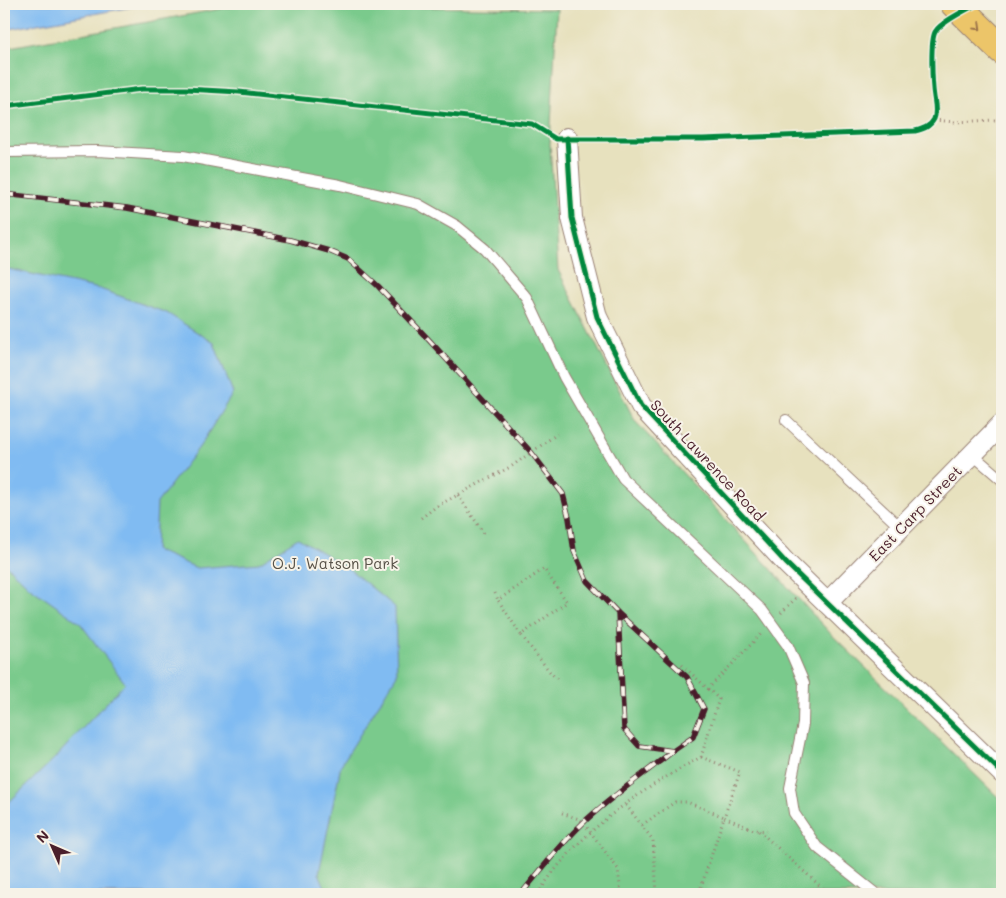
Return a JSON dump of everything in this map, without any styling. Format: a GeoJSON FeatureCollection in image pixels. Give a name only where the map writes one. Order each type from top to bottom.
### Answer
{"type":"FeatureCollection","features":[{"type":"Feature","properties":{"kind":"main road"},"geometry":{"type":"LineString","coordinates":[[955,4],[1002,50]]}},
{"type":"Feature","properties":{"kind":"street","name":"South Lawrence Road"},"geometry":{"type":"LineString","coordinates":[[567,138],[572,218],[597,317],[641,406],[787,564],[1002,773]]}},
{"type":"Feature","properties":{"kind":"street","name":"East Carp Street"},"geometry":{"type":"LineString","coordinates":[[828,603],[1002,424]]}},
{"type":"Feature","properties":{"kind":"lane"},"geometry":{"type":"LineString","coordinates":[[4,152],[96,151],[183,156],[340,185],[418,204],[457,226],[485,249],[526,298],[564,376],[623,479],[762,610],[788,646],[804,684],[803,724],[790,788],[794,813],[817,848],[876,894]]}},
{"type":"Feature","properties":{"kind":"lane"},"geometry":{"type":"LineString","coordinates":[[786,420],[901,528]]}},
{"type":"Feature","properties":{"kind":"lane"},"geometry":{"type":"LineString","coordinates":[[972,454],[1002,480]]}},
{"type":"Feature","properties":{"kind":"path"},"geometry":{"type":"LineString","coordinates":[[936,111],[932,122],[994,120],[1002,122]]}},
{"type":"Feature","properties":{"kind":"path"},"geometry":{"type":"LineString","coordinates":[[421,518],[437,506],[512,466],[557,434]]}},
{"type":"Feature","properties":{"kind":"path"},"geometry":{"type":"LineString","coordinates":[[458,495],[485,535]]}},
{"type":"Feature","properties":{"kind":"path"},"geometry":{"type":"LineString","coordinates":[[498,600],[544,569],[567,602],[521,635]]}},
{"type":"Feature","properties":{"kind":"path"},"geometry":{"type":"LineString","coordinates":[[495,593],[521,635],[559,681]]}},
{"type":"Feature","properties":{"kind":"path"},"geometry":{"type":"LineString","coordinates":[[708,689],[796,597]]}},
{"type":"Feature","properties":{"kind":"path"},"geometry":{"type":"LineString","coordinates":[[538,894],[545,883],[590,831],[662,778],[701,757],[719,700],[682,665]]}},
{"type":"Feature","properties":{"kind":"path"},"geometry":{"type":"LineString","coordinates":[[700,890],[740,772],[701,757]]}},
{"type":"Feature","properties":{"kind":"path"},"geometry":{"type":"LineString","coordinates":[[642,826],[675,802],[687,802],[754,830],[767,831]]}},
{"type":"Feature","properties":{"kind":"path"},"geometry":{"type":"LineString","coordinates":[[626,805],[653,840],[657,894],[643,894]]}},
{"type":"Feature","properties":{"kind":"path"},"geometry":{"type":"LineString","coordinates":[[562,813],[579,818],[618,869],[621,894]]}},
{"type":"Feature","properties":{"kind":"path"},"geometry":{"type":"LineString","coordinates":[[759,831],[829,894]]}},
{"type":"Feature","properties":{"kind":"green space","name":"O.J. Watson Park"},"geometry":{"type":"Polygon","coordinates":[[[242,5],[557,9],[550,144],[558,270],[635,421],[830,633],[1002,801],[1002,894],[4,894],[4,48],[242,5]]]}},
{"type":"Feature","properties":{"kind":"water"},"geometry":{"type":"Polygon","coordinates":[[[4,4],[149,4],[4,30],[4,4]]]}},
{"type":"Feature","properties":{"kind":"water"},"geometry":{"type":"Polygon","coordinates":[[[4,268],[100,289],[167,313],[214,343],[233,393],[200,446],[157,503],[155,550],[197,568],[259,563],[298,538],[348,568],[395,607],[397,675],[341,765],[319,873],[328,894],[4,894],[4,807],[56,757],[125,683],[80,623],[29,587],[4,563],[4,268]]]}},
{"type":"Feature","properties":{"kind":"railway"},"geometry":{"type":"LineString","coordinates":[[4,194],[127,208],[290,240],[329,251],[348,259],[378,286],[531,452],[563,494],[574,551],[587,581],[618,613],[687,677],[704,709],[693,737],[673,751],[639,746],[624,729],[618,613]]}},
{"type":"Feature","properties":{"kind":"railway"},"geometry":{"type":"LineString","coordinates":[[521,894],[558,849],[582,824],[615,795],[673,751]]}},
{"type":"Feature","properties":{"kind":"cycle path"},"geometry":{"type":"LineString","coordinates":[[4,106],[142,89],[186,89],[239,92],[532,124],[556,139],[703,139],[915,131],[928,126],[935,116],[932,63],[932,45],[935,32],[948,20],[977,4]]}},
{"type":"Feature","properties":{"kind":"cycle path"},"geometry":{"type":"LineString","coordinates":[[567,138],[572,218],[597,317],[641,406],[787,564],[1002,773]]}}]}
